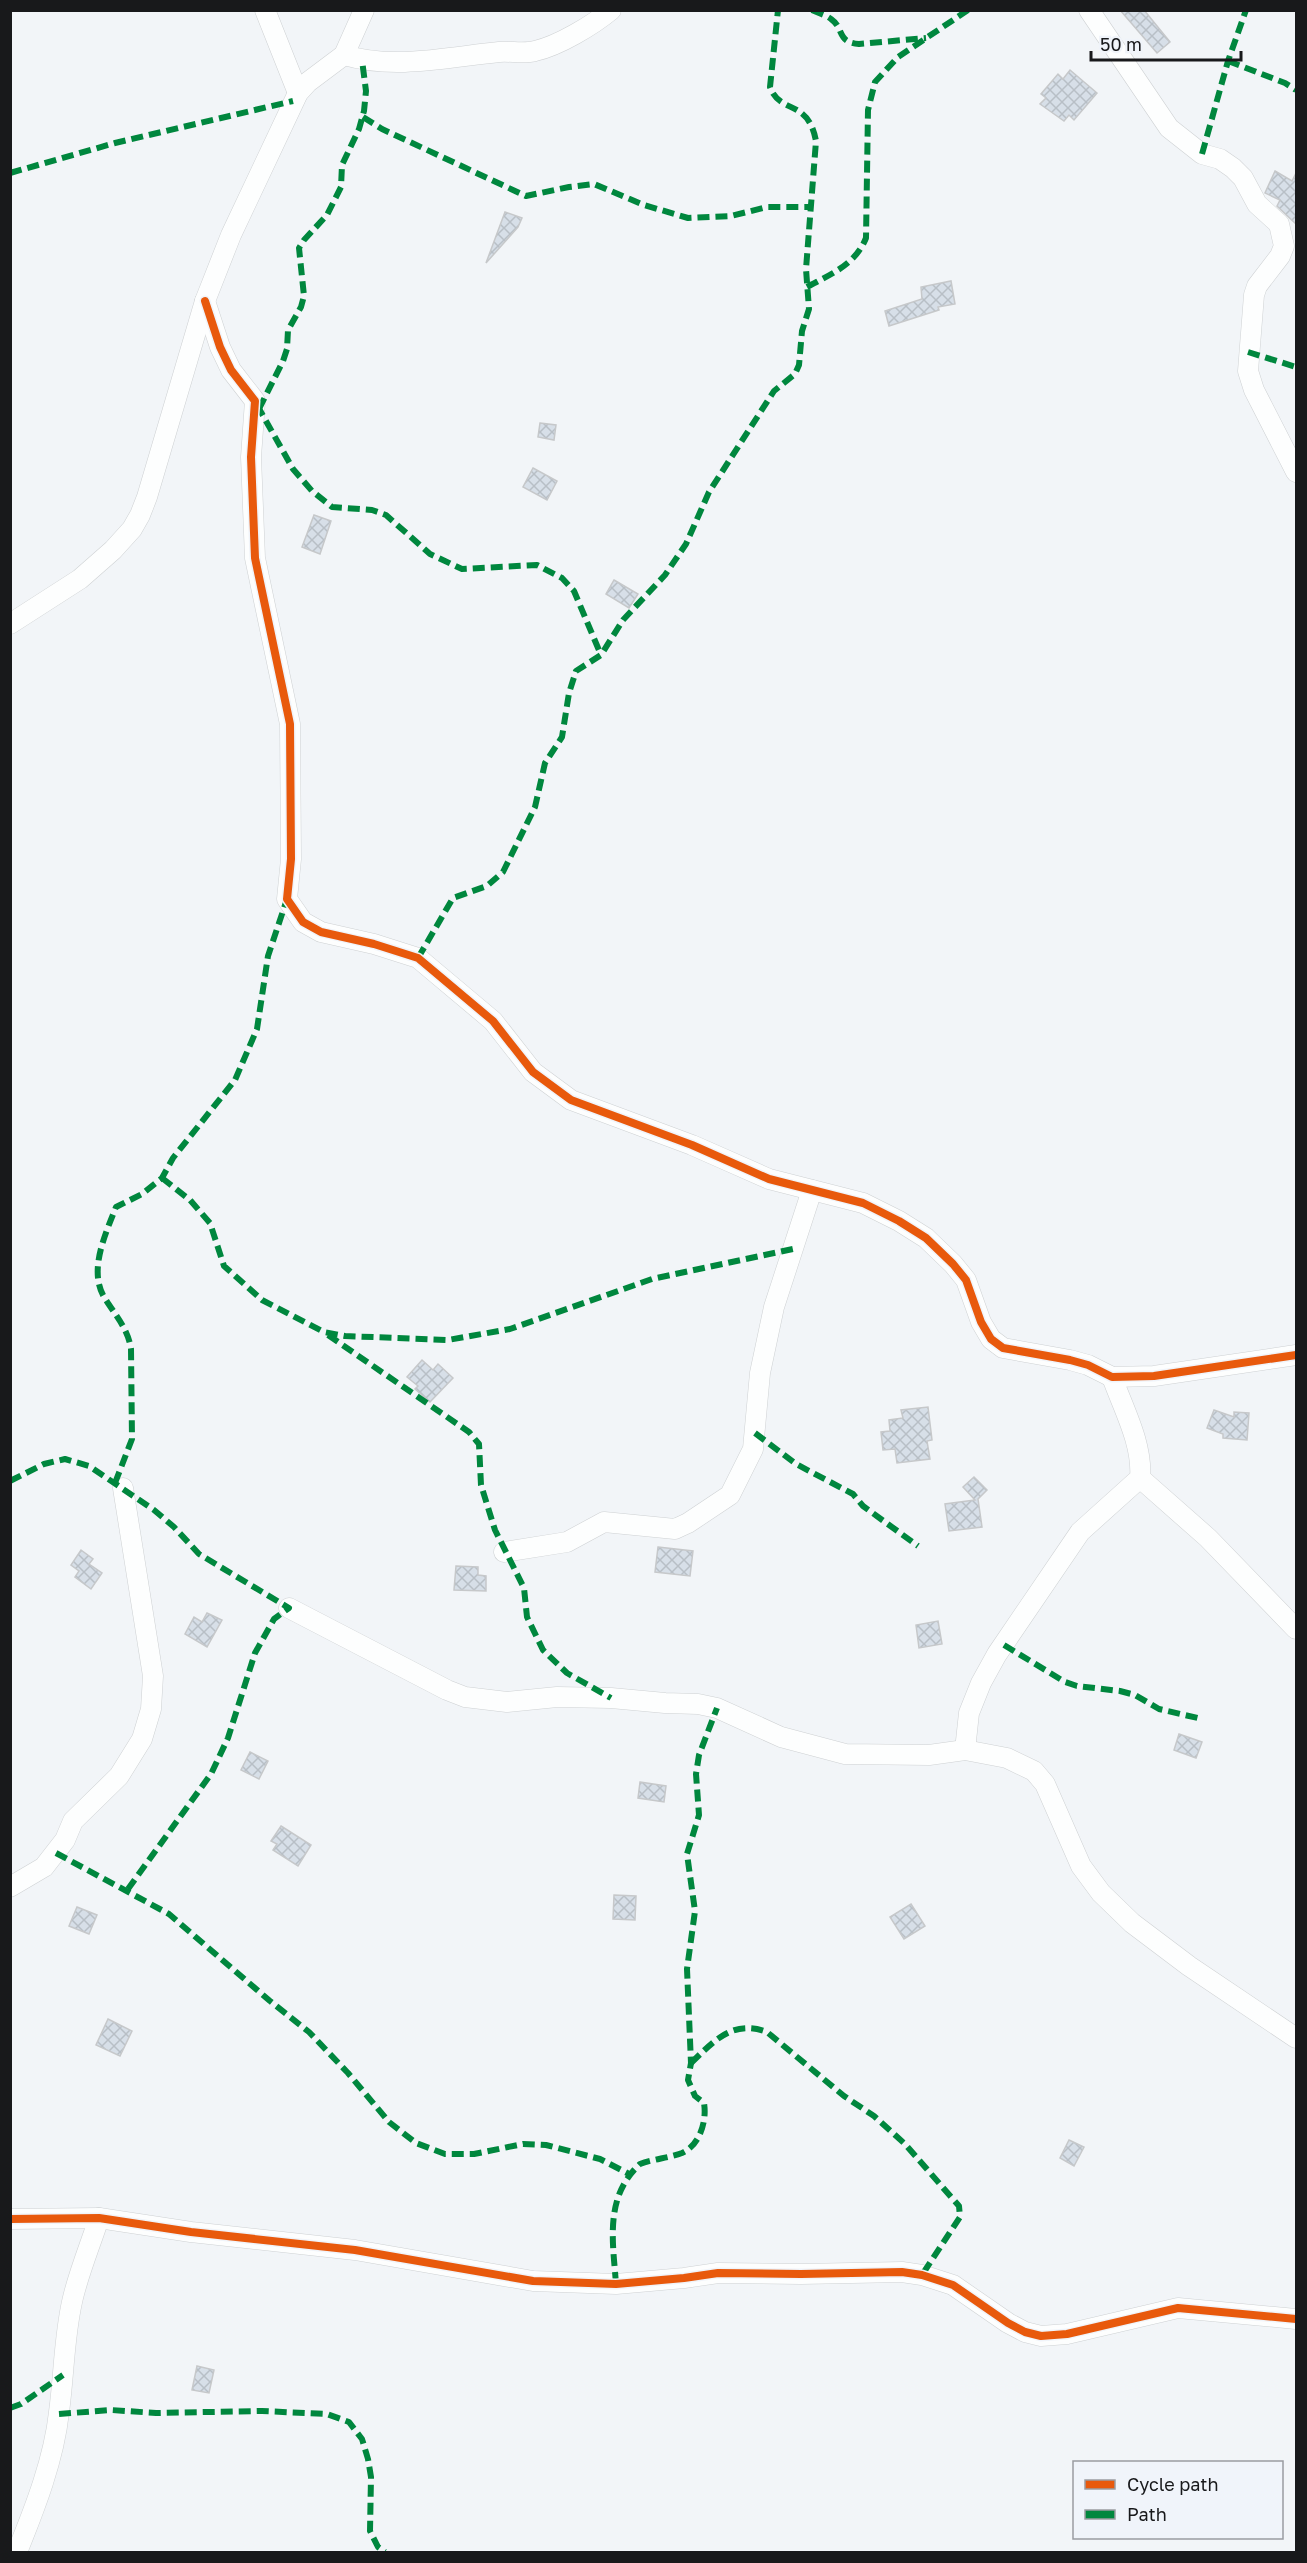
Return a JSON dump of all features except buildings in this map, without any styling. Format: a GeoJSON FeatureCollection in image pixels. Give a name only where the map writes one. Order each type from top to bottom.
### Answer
{"type":"FeatureCollection","features":[{"type":"Feature","properties":{"kind":"street"},"geometry":{"type":"LineString","coordinates":[[265,10],[298,93]]}},
{"type":"Feature","properties":{"kind":"street"},"geometry":{"type":"LineString","coordinates":[[10,624],[80,579],[113,550],[132,529],[147,497],[205,300],[231,235],[298,93],[308,82],[345,55],[364,10]]}},
{"type":"Feature","properties":{"kind":"street"},"geometry":{"type":"LineString","coordinates":[[345,55],[362,60],[444,60],[500,51],[533,52],[560,43],[611,10]]}},
{"type":"Feature","properties":{"kind":"street"},"geometry":{"type":"LineString","coordinates":[[1089,10],[1169,128],[1202,154],[1221,159],[1233,168],[1243,178],[1257,204],[1279,224],[1284,246],[1280,256],[1257,286],[1254,295],[1248,371],[1254,390],[1296,472]]}},
{"type":"Feature","properties":{"kind":"street"},"geometry":{"type":"LineString","coordinates":[[205,300],[220,347],[231,370],[255,400],[251,456],[255,558],[290,724],[291,859],[288,899],[303,922],[321,932],[374,944],[418,958],[493,1021],[533,1072],[571,1100],[692,1145],[769,1179],[863,1203],[926,1238],[966,1280],[981,1322],[991,1339],[1003,1348],[1070,1360],[1088,1365],[1112,1377],[1154,1377],[1296,1355]]}},
{"type":"Feature","properties":{"kind":"street"},"geometry":{"type":"LineString","coordinates":[[504,1552],[567,1542],[604,1522],[675,1529],[730,1495],[753,1449],[760,1373],[774,1307],[812,1190]]}},
{"type":"Feature","properties":{"kind":"street"},"geometry":{"type":"LineString","coordinates":[[965,1749],[969,1713],[981,1683],[997,1654],[1080,1532],[1140,1478],[1141,1466],[1138,1451],[1112,1377]]}},
{"type":"Feature","properties":{"kind":"street"},"geometry":{"type":"LineString","coordinates":[[1140,1478],[1208,1538],[1296,1629]]}},
{"type":"Feature","properties":{"kind":"street"},"geometry":{"type":"LineString","coordinates":[[10,1887],[44,1867],[65,1840],[73,1821],[119,1776],[142,1739],[151,1709],[153,1676],[123,1488]]}},
{"type":"Feature","properties":{"kind":"street"},"geometry":{"type":"LineString","coordinates":[[289,1608],[447,1690],[465,1697],[507,1702],[557,1697],[698,1704],[717,1708],[782,1737],[845,1754],[929,1755],[965,1749],[1007,1758],[1034,1772],[1045,1784],[1081,1866],[1101,1893],[1132,1923],[1189,1966],[1296,2038]]}},
{"type":"Feature","properties":{"kind":"street"},"geometry":{"type":"LineString","coordinates":[[10,2219],[99,2218],[191,2232],[355,2250],[533,2281],[616,2284],[684,2278],[718,2272],[902,2272],[922,2275],[953,2285],[1008,2323],[1025,2332],[1041,2336],[1067,2334],[1178,2308],[1296,2319]]}},
{"type":"Feature","properties":{"kind":"street"},"geometry":{"type":"LineString","coordinates":[[17,2553],[31,2519],[49,2460],[59,2414],[72,2301],[99,2218]]}},
{"type":"Feature","properties":{"kind":"marked path"},"geometry":{"type":"LineString","coordinates":[[418,958],[453,898],[487,886],[503,872],[535,807],[545,763],[562,737],[569,693],[576,671],[601,655],[623,620],[665,575],[686,544],[709,492],[774,391],[795,374],[799,365],[802,331],[809,309],[806,269],[816,141],[807,118],[801,112],[780,101],[770,87],[778,10]]}},
{"type":"Feature","properties":{"kind":"marked path"},"geometry":{"type":"LineString","coordinates":[[812,10],[831,19],[844,38],[852,43],[926,38]]}},
{"type":"Feature","properties":{"kind":"marked path"},"geometry":{"type":"LineString","coordinates":[[807,287],[849,262],[866,238],[868,110],[875,82],[898,57],[968,10]]}},
{"type":"Feature","properties":{"kind":"marked path"},"geometry":{"type":"LineString","coordinates":[[1202,154],[1228,61],[1246,10]]}},
{"type":"Feature","properties":{"kind":"marked path"},"geometry":{"type":"LineString","coordinates":[[259,409],[283,361],[287,349],[288,330],[301,307],[304,296],[299,248],[327,215],[341,187],[342,165],[359,129],[366,91],[362,60]]}},
{"type":"Feature","properties":{"kind":"marked path"},"geometry":{"type":"LineString","coordinates":[[1228,61],[1285,83],[1296,90]]}},
{"type":"Feature","properties":{"kind":"marked path"},"geometry":{"type":"LineString","coordinates":[[10,173],[115,143],[293,101]]}},
{"type":"Feature","properties":{"kind":"marked path"},"geometry":{"type":"LineString","coordinates":[[363,117],[382,129],[526,196],[594,184],[644,205],[688,218],[731,216],[767,207],[811,207]]}},
{"type":"Feature","properties":{"kind":"marked path"},"geometry":{"type":"LineString","coordinates":[[1248,352],[1296,367]]}},
{"type":"Feature","properties":{"kind":"marked path"},"geometry":{"type":"LineString","coordinates":[[257,405],[293,469],[312,491],[332,507],[372,510],[386,515],[430,554],[462,569],[537,565],[562,578],[574,591],[601,655]]}},
{"type":"Feature","properties":{"kind":"marked path"},"geometry":{"type":"LineString","coordinates":[[115,1483],[132,1439],[131,1349],[124,1329],[106,1300],[98,1278],[103,1242],[116,1207],[142,1194],[162,1178],[173,1158],[235,1080],[257,1029],[268,956],[287,899]]}},
{"type":"Feature","properties":{"kind":"marked path"},"geometry":{"type":"LineString","coordinates":[[162,1178],[190,1200],[210,1223],[224,1266],[262,1300],[324,1332],[345,1336],[448,1340],[510,1329],[652,1279],[793,1249]]}},
{"type":"Feature","properties":{"kind":"marked path"},"geometry":{"type":"LineString","coordinates":[[328,1335],[469,1432],[479,1444],[481,1485],[495,1530],[524,1588],[527,1617],[543,1650],[567,1673],[611,1698]]}},
{"type":"Feature","properties":{"kind":"marked path"},"geometry":{"type":"LineString","coordinates":[[755,1433],[796,1464],[853,1494],[863,1506],[918,1546]]}},
{"type":"Feature","properties":{"kind":"marked path"},"geometry":{"type":"LineString","coordinates":[[10,1481],[44,1464],[65,1459],[89,1466],[154,1510],[174,1527],[199,1554],[289,1608],[274,1619],[255,1653],[228,1738],[211,1774],[128,1889]]}},
{"type":"Feature","properties":{"kind":"marked path"},"geometry":{"type":"LineString","coordinates":[[1004,1645],[1065,1682],[1135,1695],[1159,1709],[1202,1719]]}},
{"type":"Feature","properties":{"kind":"marked path"},"geometry":{"type":"LineString","coordinates":[[616,2284],[613,2221],[621,2191],[640,2164],[677,2155],[688,2149],[698,2138],[703,2125],[704,2103],[695,2096],[688,2080],[691,2063],[687,1969],[695,1911],[687,1854],[699,1815],[696,1774],[699,1755],[717,1708]]}},
{"type":"Feature","properties":{"kind":"marked path"},"geometry":{"type":"LineString","coordinates":[[56,1853],[169,1914],[309,2032],[348,2073],[389,2122],[416,2143],[445,2154],[474,2154],[523,2144],[546,2145],[600,2159],[631,2175]]}},
{"type":"Feature","properties":{"kind":"marked path"},"geometry":{"type":"LineString","coordinates":[[691,2063],[716,2040],[734,2030],[744,2028],[767,2032],[844,2096],[874,2116],[905,2144],[959,2206],[960,2217],[922,2275]]}},
{"type":"Feature","properties":{"kind":"marked path"},"geometry":{"type":"LineString","coordinates":[[10,2408],[21,2404],[63,2375]]}},
{"type":"Feature","properties":{"kind":"marked path"},"geometry":{"type":"LineString","coordinates":[[59,2414],[111,2410],[156,2413],[262,2411],[327,2414],[349,2422],[362,2439],[368,2459],[371,2477],[370,2531],[378,2547],[385,2552]]}},
{"type":"Feature","properties":{"kind":"cycle path"},"geometry":{"type":"LineString","coordinates":[[205,301],[220,347],[231,370],[255,401],[251,457],[255,558],[290,724],[291,859],[287,899],[303,922],[321,932],[374,944],[418,958],[493,1021],[533,1072],[571,1100],[692,1145],[769,1179],[863,1203],[899,1221],[926,1238],[953,1264],[966,1280],[981,1322],[991,1339],[1003,1348],[1070,1360],[1088,1365],[1112,1377],[1154,1376],[1296,1355]]}},
{"type":"Feature","properties":{"kind":"cycle path"},"geometry":{"type":"LineString","coordinates":[[10,2219],[99,2218],[191,2232],[355,2250],[533,2281],[616,2284],[718,2273],[902,2272],[922,2275],[953,2285],[1008,2323],[1025,2332],[1041,2336],[1067,2334],[1178,2308],[1296,2319]]}}]}
